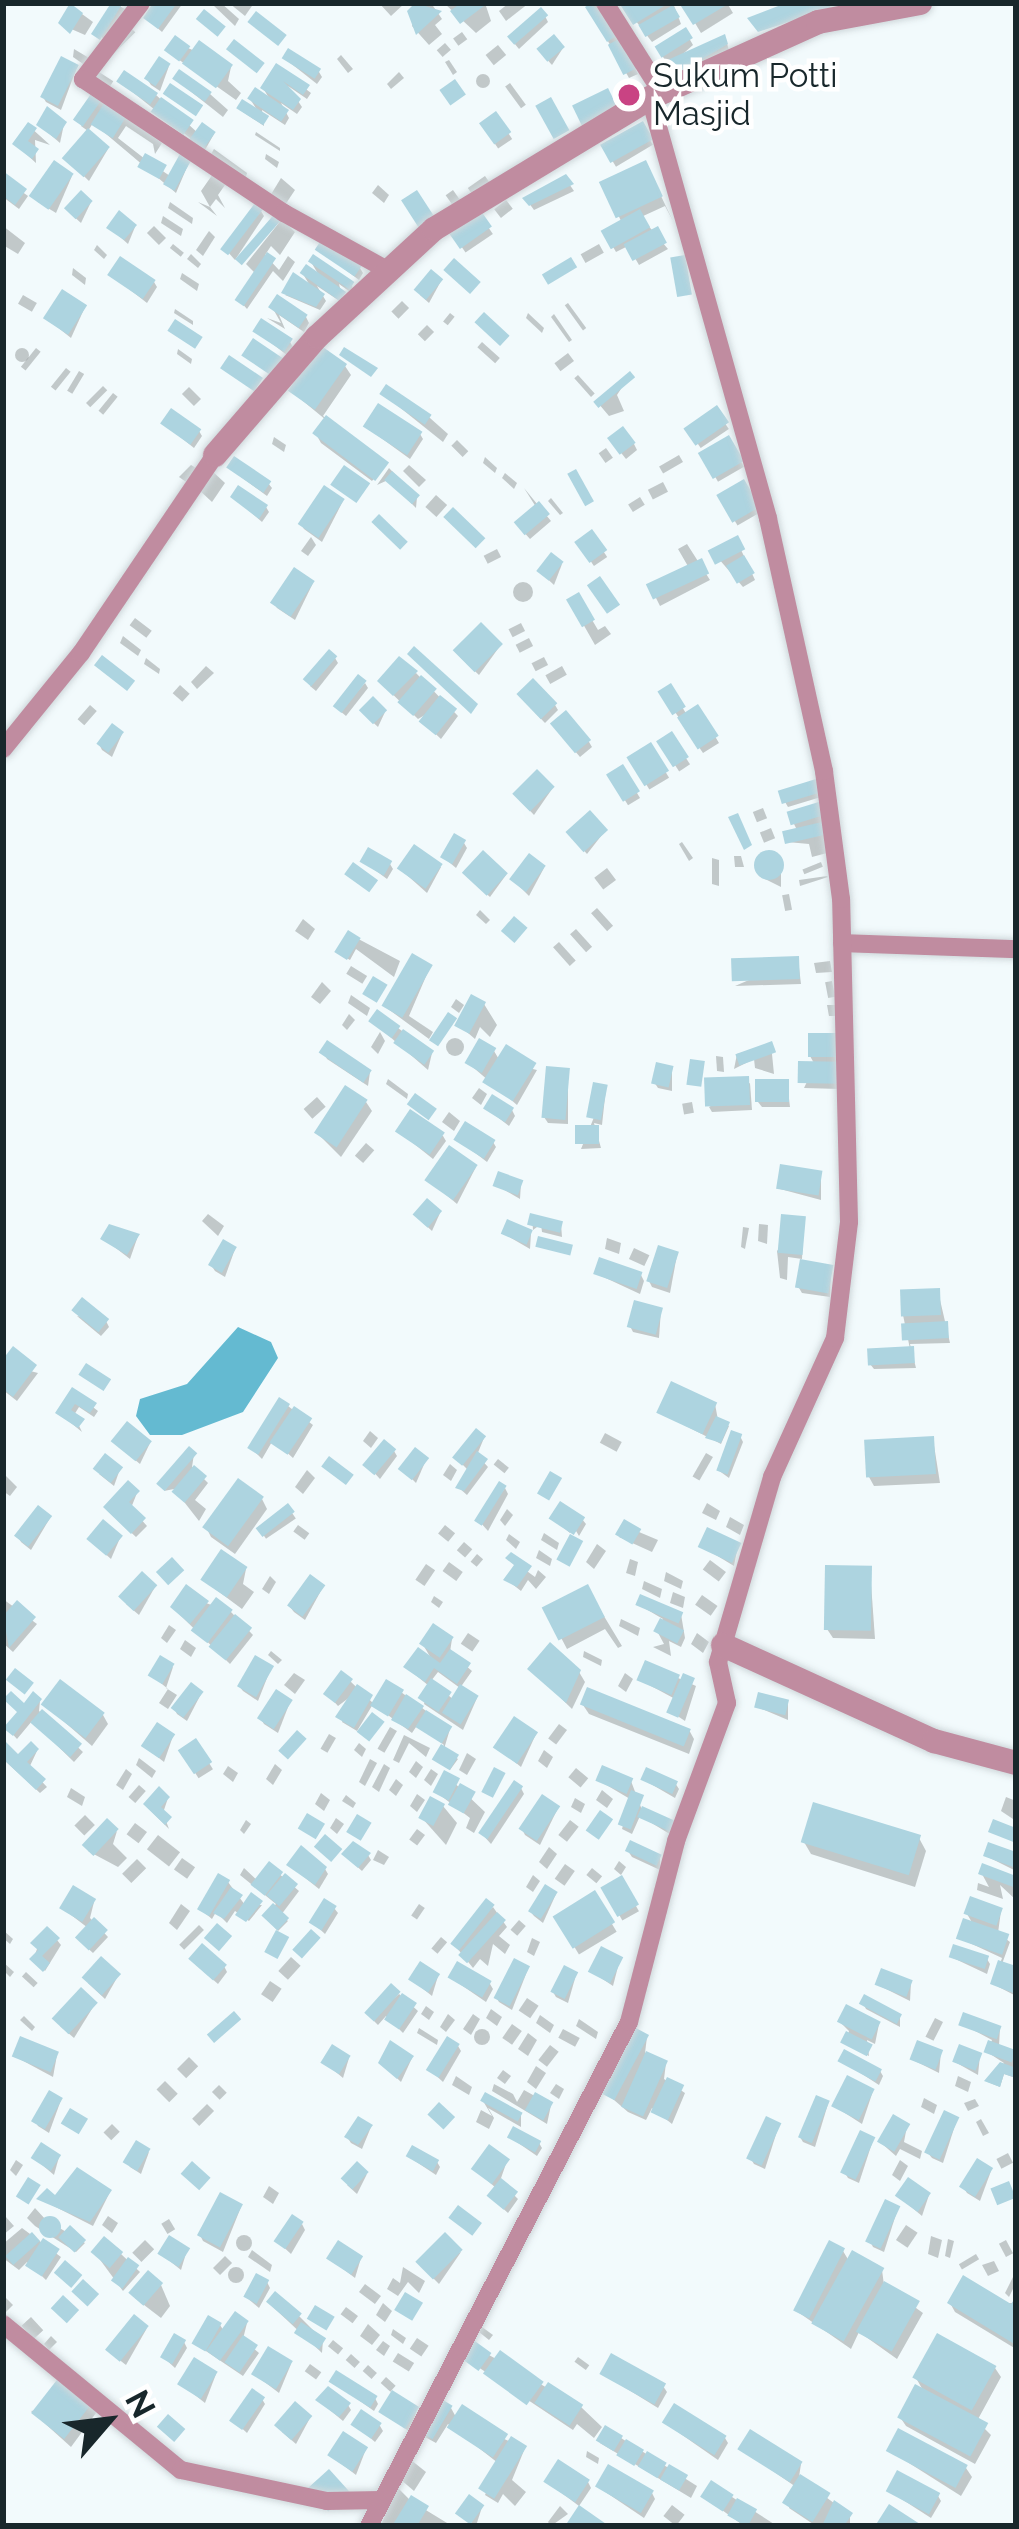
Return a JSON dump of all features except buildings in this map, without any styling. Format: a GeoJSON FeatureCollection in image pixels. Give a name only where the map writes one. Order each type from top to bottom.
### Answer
{"type":"FeatureCollection","features":[{"type":"Feature","properties":{"kind":"street"},"geometry":{"type":"LineString","coordinates":[[141,3],[83,79],[284,213],[389,271]]}},
{"type":"Feature","properties":{"kind":"street"},"geometry":{"type":"LineString","coordinates":[[368,2526],[549,2191],[566,2136],[604,2081],[629,2022],[676,1841],[727,1703],[718,1663],[772,1477],[835,1338],[849,1222],[842,943],[824,771],[768,518],[656,96],[605,3]]}},
{"type":"Feature","properties":{"kind":"street"},"geometry":{"type":"LineString","coordinates":[[3,749],[81,653],[214,455],[317,337],[434,229],[656,96],[818,22],[920,3]]}},
{"type":"Feature","properties":{"kind":"street"},"geometry":{"type":"LineString","coordinates":[[842,943],[1016,949]]}},
{"type":"Feature","properties":{"kind":"street"},"geometry":{"type":"LineString","coordinates":[[723,1646],[934,1742],[1016,1763]]}},
{"type":"Feature","properties":{"kind":"street"},"geometry":{"type":"LineString","coordinates":[[3,2324],[181,2470],[327,2501],[381,2500]]}},
{"type":"Feature","properties":{"kind":"water"},"geometry":{"type":"Polygon","coordinates":[[[238,1327],[271,1342],[278,1358],[243,1412],[182,1435],[150,1435],[136,1416],[140,1399],[187,1384],[238,1327]]]}},
{"type":"Feature","properties":{"kind":"place","name":"Sukum Potti Masjid"},"geometry":{"type":"Point","coordinates":[629,95]}}]}
